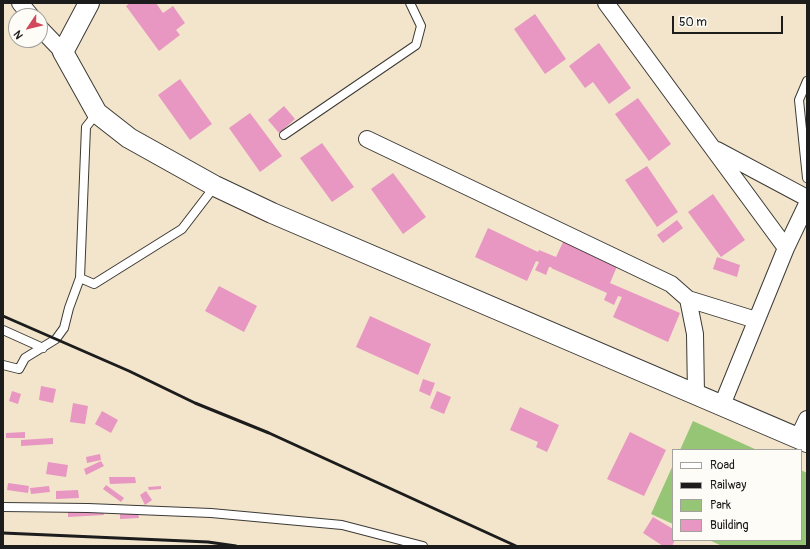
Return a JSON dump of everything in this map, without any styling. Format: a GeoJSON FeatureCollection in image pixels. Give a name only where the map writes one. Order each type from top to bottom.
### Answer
{"type":"FeatureCollection","features":[{"type":"Feature","properties":{"kind":"street"},"geometry":{"type":"LineString","coordinates":[[63,52],[89,3]]}},
{"type":"Feature","properties":{"kind":"street"},"geometry":{"type":"LineString","coordinates":[[606,3],[711,146],[767,219],[786,248]]}},
{"type":"Feature","properties":{"kind":"street"},"geometry":{"type":"LineString","coordinates":[[48,36],[63,52],[97,113],[129,138],[215,186],[279,216],[722,404],[803,440],[807,419]]}},
{"type":"Feature","properties":{"kind":"street"},"geometry":{"type":"LineString","coordinates":[[368,140],[671,284],[688,299],[756,320]]}},
{"type":"Feature","properties":{"kind":"street"},"geometry":{"type":"LineString","coordinates":[[711,146],[807,198]]}},
{"type":"Feature","properties":{"kind":"street"},"geometry":{"type":"LineString","coordinates":[[722,404],[786,248],[807,204]]}},
{"type":"Feature","properties":{"kind":"street"},"geometry":{"type":"LineString","coordinates":[[688,299],[695,334],[696,394]]}},
{"type":"Feature","properties":{"kind":"lane"},"geometry":{"type":"LineString","coordinates":[[284,135],[416,45],[421,26],[410,3]]}},
{"type":"Feature","properties":{"kind":"lane"},"geometry":{"type":"LineString","coordinates":[[807,81],[799,100],[807,178]]}},
{"type":"Feature","properties":{"kind":"lane"},"geometry":{"type":"LineString","coordinates":[[3,365],[19,369],[25,358],[56,339],[64,328],[69,308],[80,278],[86,127],[97,113]]}},
{"type":"Feature","properties":{"kind":"lane"},"geometry":{"type":"LineString","coordinates":[[80,278],[94,284],[182,229],[215,186]]}},
{"type":"Feature","properties":{"kind":"lane"},"geometry":{"type":"LineString","coordinates":[[3,330],[43,348]]}},
{"type":"Feature","properties":{"kind":"lane"},"geometry":{"type":"LineString","coordinates":[[3,507],[211,513],[342,524],[423,546]]}},
{"type":"Feature","properties":{"kind":"green space"},"geometry":{"type":"Polygon","coordinates":[[[693,421],[755,449],[680,449],[693,421]]]}},
{"type":"Feature","properties":{"kind":"green space"},"geometry":{"type":"Polygon","coordinates":[[[672,467],[672,524],[651,514],[672,467]]]}},
{"type":"Feature","properties":{"kind":"green space"},"geometry":{"type":"Polygon","coordinates":[[[802,470],[807,473],[807,546],[722,546],[711,541],[802,541],[802,470]]]}},
{"type":"Feature","properties":{"kind":"building"},"geometry":{"type":"Polygon","coordinates":[[[130,3],[156,3],[163,13],[173,6],[185,23],[176,30],[180,35],[159,51],[126,6],[130,3]]]}},
{"type":"Feature","properties":{"kind":"building"},"geometry":{"type":"Polygon","coordinates":[[[535,14],[566,59],[545,74],[514,29],[535,14]]]}},
{"type":"Feature","properties":{"kind":"building"},"geometry":{"type":"Polygon","coordinates":[[[599,43],[631,88],[609,104],[593,82],[585,88],[569,66],[599,43]]]}},
{"type":"Feature","properties":{"kind":"building"},"geometry":{"type":"Polygon","coordinates":[[[180,79],[212,124],[190,140],[158,95],[180,79]]]}},
{"type":"Feature","properties":{"kind":"building"},"geometry":{"type":"Polygon","coordinates":[[[638,98],[671,144],[649,161],[615,114],[638,98]]]}},
{"type":"Feature","properties":{"kind":"building"},"geometry":{"type":"Polygon","coordinates":[[[284,106],[295,119],[279,133],[268,120],[284,106]]]}},
{"type":"Feature","properties":{"kind":"building"},"geometry":{"type":"Polygon","coordinates":[[[250,113],[282,156],[260,172],[229,128],[250,113]]]}},
{"type":"Feature","properties":{"kind":"building"},"geometry":{"type":"Polygon","coordinates":[[[322,143],[354,187],[332,202],[300,158],[322,143]]]}},
{"type":"Feature","properties":{"kind":"building"},"geometry":{"type":"Polygon","coordinates":[[[647,166],[678,212],[657,227],[625,180],[647,166]]]}},
{"type":"Feature","properties":{"kind":"building"},"geometry":{"type":"Polygon","coordinates":[[[393,173],[426,217],[403,234],[371,189],[393,173]]]}},
{"type":"Feature","properties":{"kind":"building"},"geometry":{"type":"Polygon","coordinates":[[[713,194],[745,240],[721,257],[688,212],[713,194]]]}},
{"type":"Feature","properties":{"kind":"building"},"geometry":{"type":"Polygon","coordinates":[[[677,220],[683,228],[663,243],[657,235],[677,220]]]}},
{"type":"Feature","properties":{"kind":"building"},"geometry":{"type":"Polygon","coordinates":[[[488,228],[538,252],[539,250],[556,257],[564,240],[618,264],[610,283],[680,313],[668,342],[613,317],[622,297],[618,296],[614,305],[604,300],[607,293],[551,268],[552,267],[549,267],[546,275],[535,270],[539,262],[536,261],[527,281],[475,257],[488,228]]]}},
{"type":"Feature","properties":{"kind":"building"},"geometry":{"type":"Polygon","coordinates":[[[717,257],[740,265],[737,277],[713,269],[717,257]]]}},
{"type":"Feature","properties":{"kind":"building"},"geometry":{"type":"Polygon","coordinates":[[[219,286],[257,306],[244,332],[205,311],[219,286]]]}},
{"type":"Feature","properties":{"kind":"building"},"geometry":{"type":"Polygon","coordinates":[[[370,316],[431,344],[418,375],[356,347],[370,316]]]}},
{"type":"Feature","properties":{"kind":"building"},"geometry":{"type":"Polygon","coordinates":[[[423,379],[435,383],[430,396],[419,391],[423,379]]]}},
{"type":"Feature","properties":{"kind":"building"},"geometry":{"type":"Polygon","coordinates":[[[41,386],[56,389],[53,403],[39,400],[41,386]]]}},
{"type":"Feature","properties":{"kind":"building"},"geometry":{"type":"Polygon","coordinates":[[[12,391],[21,394],[18,404],[9,401],[12,391]]]}},
{"type":"Feature","properties":{"kind":"building"},"geometry":{"type":"Polygon","coordinates":[[[437,391],[451,397],[444,414],[430,408],[437,391]]]}},
{"type":"Feature","properties":{"kind":"building"},"geometry":{"type":"Polygon","coordinates":[[[73,403],[88,406],[85,424],[70,422],[73,403]]]}},
{"type":"Feature","properties":{"kind":"building"},"geometry":{"type":"Polygon","coordinates":[[[520,407],[559,425],[547,452],[536,447],[538,442],[510,430],[520,407]]]}},
{"type":"Feature","properties":{"kind":"building"},"geometry":{"type":"Polygon","coordinates":[[[102,411],[118,420],[111,433],[95,424],[102,411]]]}},
{"type":"Feature","properties":{"kind":"building"},"geometry":{"type":"Polygon","coordinates":[[[25,432],[25,438],[6,438],[6,433],[25,432]]]}},
{"type":"Feature","properties":{"kind":"building"},"geometry":{"type":"Polygon","coordinates":[[[630,432],[666,450],[644,496],[607,479],[630,432]]]}},
{"type":"Feature","properties":{"kind":"building"},"geometry":{"type":"Polygon","coordinates":[[[53,438],[53,444],[21,446],[21,440],[53,438]]]}},
{"type":"Feature","properties":{"kind":"building"},"geometry":{"type":"Polygon","coordinates":[[[100,454],[101,460],[87,463],[86,457],[100,454]]]}},
{"type":"Feature","properties":{"kind":"building"},"geometry":{"type":"Polygon","coordinates":[[[101,461],[104,466],[86,475],[84,469],[101,461]]]}},
{"type":"Feature","properties":{"kind":"building"},"geometry":{"type":"Polygon","coordinates":[[[48,462],[68,465],[66,477],[46,474],[48,462]]]}},
{"type":"Feature","properties":{"kind":"building"},"geometry":{"type":"Polygon","coordinates":[[[109,477],[135,477],[136,483],[110,484],[109,477]]]}},
{"type":"Feature","properties":{"kind":"building"},"geometry":{"type":"Polygon","coordinates":[[[8,483],[29,486],[28,493],[7,490],[8,483]]]}},
{"type":"Feature","properties":{"kind":"building"},"geometry":{"type":"Polygon","coordinates":[[[106,485],[124,498],[121,502],[103,489],[106,485]]]}},
{"type":"Feature","properties":{"kind":"building"},"geometry":{"type":"Polygon","coordinates":[[[49,486],[50,492],[31,494],[30,488],[49,486]]]}},
{"type":"Feature","properties":{"kind":"building"},"geometry":{"type":"Polygon","coordinates":[[[161,486],[161,489],[149,490],[148,487],[161,486]]]}},
{"type":"Feature","properties":{"kind":"building"},"geometry":{"type":"Polygon","coordinates":[[[78,490],[79,498],[56,499],[56,491],[78,490]]]}},
{"type":"Feature","properties":{"kind":"building"},"geometry":{"type":"Polygon","coordinates":[[[146,491],[152,500],[145,505],[140,495],[146,491]]]}},
{"type":"Feature","properties":{"kind":"building"},"geometry":{"type":"Polygon","coordinates":[[[103,510],[104,515],[68,517],[68,512],[103,510]]]}},
{"type":"Feature","properties":{"kind":"building"},"geometry":{"type":"Polygon","coordinates":[[[138,512],[139,518],[120,519],[120,514],[138,512]]]}},
{"type":"Feature","properties":{"kind":"building"},"geometry":{"type":"Polygon","coordinates":[[[653,517],[672,528],[672,541],[674,541],[672,546],[663,546],[643,533],[653,517]]]}},
{"type":"Feature","properties":{"kind":"railway"},"geometry":{"type":"LineString","coordinates":[[3,316],[129,371],[195,403],[269,433],[516,546]]}},
{"type":"Feature","properties":{"kind":"railway"},"geometry":{"type":"LineString","coordinates":[[3,533],[208,542],[236,546]]}}]}
